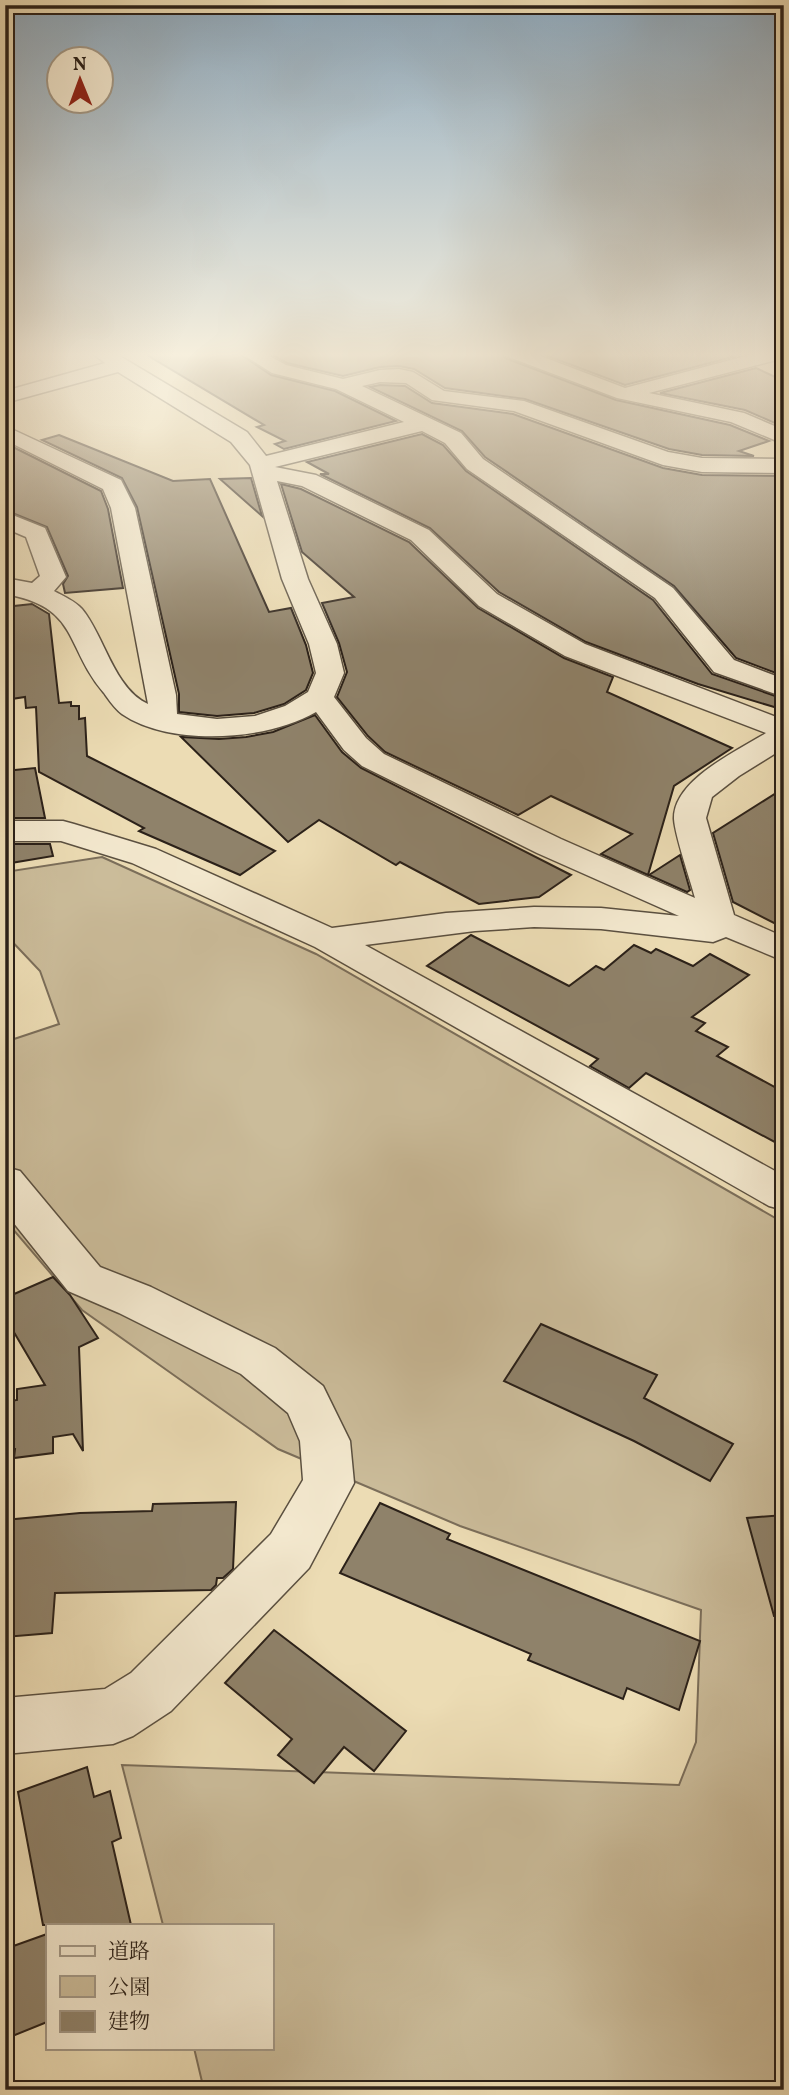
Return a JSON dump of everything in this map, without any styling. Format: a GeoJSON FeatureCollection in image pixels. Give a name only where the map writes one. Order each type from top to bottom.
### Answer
{"type":"FeatureCollection","features":[{"type":"Feature","properties":{"kind":"street"},"geometry":{"type":"LineString","coordinates":[[41,450],[113,485],[123,508],[162,695],[163,721]]}},
{"type":"Feature","properties":{"kind":"street"},"geometry":{"type":"LineString","coordinates":[[5,586],[37,592],[72,612],[107,679],[131,707],[163,721],[217,728],[259,724],[295,712],[320,697],[330,673],[295,579],[263,468],[249,450]]}},
{"type":"Feature","properties":{"kind":"street"},"geometry":{"type":"LineString","coordinates":[[263,468],[331,450]]}},
{"type":"Feature","properties":{"kind":"street"},"geometry":{"type":"LineString","coordinates":[[463,450],[475,464],[503,485],[664,593],[724,666],[784,689]]}},
{"type":"Feature","properties":{"kind":"street"},"geometry":{"type":"LineString","coordinates":[[640,450],[663,458],[702,466],[784,466]]}},
{"type":"Feature","properties":{"kind":"street"},"geometry":{"type":"LineString","coordinates":[[751,466],[784,484]]}},
{"type":"Feature","properties":{"kind":"street"},"geometry":{"type":"LineString","coordinates":[[263,468],[309,480],[420,535],[488,600],[575,650],[784,732]]}},
{"type":"Feature","properties":{"kind":"street"},"geometry":{"type":"LineString","coordinates":[[5,519],[36,533],[53,577],[37,592]]}},
{"type":"Feature","properties":{"kind":"street"},"geometry":{"type":"LineString","coordinates":[[320,697],[355,744],[373,760],[549,846],[770,943]]}},
{"type":"Feature","properties":{"kind":"street"},"geometry":{"type":"LineString","coordinates":[[719,922],[690,818],[698,793],[727,769],[784,732]]}},
{"type":"Feature","properties":{"kind":"street"},"geometry":{"type":"LineString","coordinates":[[5,831],[63,831],[144,856],[328,939],[784,1195]]}},
{"type":"Feature","properties":{"kind":"street"},"geometry":{"type":"LineString","coordinates":[[328,939],[478,920],[562,917],[624,920],[770,943]]}},
{"type":"Feature","properties":{"kind":"street"},"geometry":{"type":"LineString","coordinates":[[5,1182],[85,1279],[135,1300],[258,1362],[306,1400],[325,1441],[329,1483],[290,1550],[151,1692],[113,1716],[5,1726]]}},
{"type":"Feature","properties":{"kind":"green space"},"geometry":{"type":"Polygon","coordinates":[[[102,857],[316,954],[784,1223],[784,2090],[204,2090],[194,2050],[273,2050],[273,1924],[163,1924],[122,1765],[679,1785],[696,1742],[701,1610],[460,1526],[278,1449],[82,1310],[5,1220],[5,1042],[59,1024],[40,971],[5,934],[5,872],[102,857]]]}},
{"type":"Feature","properties":{"kind":"building"},"geometry":{"type":"Polygon","coordinates":[[[19,450],[101,491],[108,509],[123,588],[65,593],[63,584],[68,576],[47,527],[5,510],[5,451],[19,450]]]}},
{"type":"Feature","properties":{"kind":"building"},"geometry":{"type":"Polygon","coordinates":[[[63,450],[96,450],[173,481],[210,479],[269,612],[291,608],[306,645],[313,673],[306,690],[284,704],[254,713],[217,716],[179,712],[179,694],[137,507],[122,478],[63,450]]]}},
{"type":"Feature","properties":{"kind":"building"},"geometry":{"type":"Polygon","coordinates":[[[357,450],[447,450],[466,471],[653,600],[712,674],[784,699],[784,710],[698,684],[586,642],[499,592],[430,528],[320,474],[329,474],[307,462],[357,450]]]}},
{"type":"Feature","properties":{"kind":"building"},"geometry":{"type":"Polygon","coordinates":[[[479,450],[612,450],[663,468],[702,475],[784,476],[784,676],[736,658],[674,586],[485,457],[479,450]]]}},
{"type":"Feature","properties":{"kind":"building"},"geometry":{"type":"Polygon","coordinates":[[[673,450],[743,450],[739,451],[754,456],[702,455],[673,450]]]}},
{"type":"Feature","properties":{"kind":"building"},"geometry":{"type":"Polygon","coordinates":[[[251,478],[262,516],[220,479],[251,478]]]}},
{"type":"Feature","properties":{"kind":"building"},"geometry":{"type":"Polygon","coordinates":[[[281,484],[301,489],[409,542],[478,608],[564,658],[613,677],[607,692],[732,748],[674,786],[648,875],[601,854],[632,834],[551,796],[518,815],[385,752],[368,736],[337,697],[347,672],[339,643],[322,603],[354,597],[302,552],[281,484]]]}},
{"type":"Feature","properties":{"kind":"building"},"geometry":{"type":"Polygon","coordinates":[[[32,604],[49,614],[59,703],[71,702],[71,706],[79,706],[79,719],[85,718],[87,756],[275,851],[240,875],[139,831],[144,828],[39,772],[36,707],[26,708],[25,697],[5,700],[5,607],[32,604]]]}},
{"type":"Feature","properties":{"kind":"building"},"geometry":{"type":"Polygon","coordinates":[[[315,715],[342,752],[361,768],[571,875],[539,897],[479,904],[400,862],[396,865],[319,820],[288,842],[181,737],[246,737],[273,732],[315,715]]]}},
{"type":"Feature","properties":{"kind":"building"},"geometry":{"type":"Polygon","coordinates":[[[35,768],[45,818],[5,818],[5,771],[35,768]]]}},
{"type":"Feature","properties":{"kind":"building"},"geometry":{"type":"Polygon","coordinates":[[[784,788],[784,928],[733,902],[713,833],[784,788]]]}},
{"type":"Feature","properties":{"kind":"building"},"geometry":{"type":"Polygon","coordinates":[[[5,844],[50,844],[53,856],[5,864],[5,844]]]}},
{"type":"Feature","properties":{"kind":"building"},"geometry":{"type":"Polygon","coordinates":[[[680,855],[690,890],[687,892],[649,875],[680,855]]]}},
{"type":"Feature","properties":{"kind":"building"},"geometry":{"type":"Polygon","coordinates":[[[471,935],[569,986],[596,966],[604,970],[634,945],[651,953],[656,949],[693,966],[710,954],[749,975],[692,1017],[705,1023],[696,1031],[728,1047],[717,1056],[784,1092],[784,1147],[646,1073],[629,1088],[590,1066],[598,1059],[427,966],[471,935]]]}},
{"type":"Feature","properties":{"kind":"building"},"geometry":{"type":"Polygon","coordinates":[[[53,1277],[70,1295],[98,1338],[79,1347],[83,1451],[73,1434],[53,1437],[53,1453],[14,1458],[15,1449],[5,1450],[5,1402],[17,1400],[17,1389],[45,1385],[5,1317],[5,1298],[53,1277]]]}},
{"type":"Feature","properties":{"kind":"building"},"geometry":{"type":"Polygon","coordinates":[[[541,1324],[657,1375],[644,1398],[733,1444],[710,1481],[634,1441],[504,1381],[541,1324]]]}},
{"type":"Feature","properties":{"kind":"building"},"geometry":{"type":"Polygon","coordinates":[[[236,1502],[233,1569],[223,1578],[217,1578],[216,1585],[211,1590],[55,1593],[52,1633],[5,1637],[5,1520],[80,1513],[152,1511],[153,1504],[236,1502]]]}},
{"type":"Feature","properties":{"kind":"building"},"geometry":{"type":"Polygon","coordinates":[[[380,1503],[450,1534],[447,1539],[700,1641],[679,1710],[627,1688],[623,1699],[528,1660],[531,1654],[340,1573],[380,1503]]]}},
{"type":"Feature","properties":{"kind":"building"},"geometry":{"type":"Polygon","coordinates":[[[784,1515],[784,1615],[774,1616],[747,1518],[784,1515]]]}},
{"type":"Feature","properties":{"kind":"building"},"geometry":{"type":"Polygon","coordinates":[[[274,1630],[406,1731],[374,1771],[344,1747],[314,1783],[278,1755],[292,1739],[225,1683],[274,1630]]]}},
{"type":"Feature","properties":{"kind":"building"},"geometry":{"type":"Polygon","coordinates":[[[87,1767],[94,1797],[110,1791],[121,1838],[112,1842],[131,1924],[43,1925],[18,1792],[87,1767]]]}},
{"type":"Feature","properties":{"kind":"building"},"geometry":{"type":"Polygon","coordinates":[[[46,1934],[46,2022],[5,2039],[5,1949],[46,1934]]]}}]}
